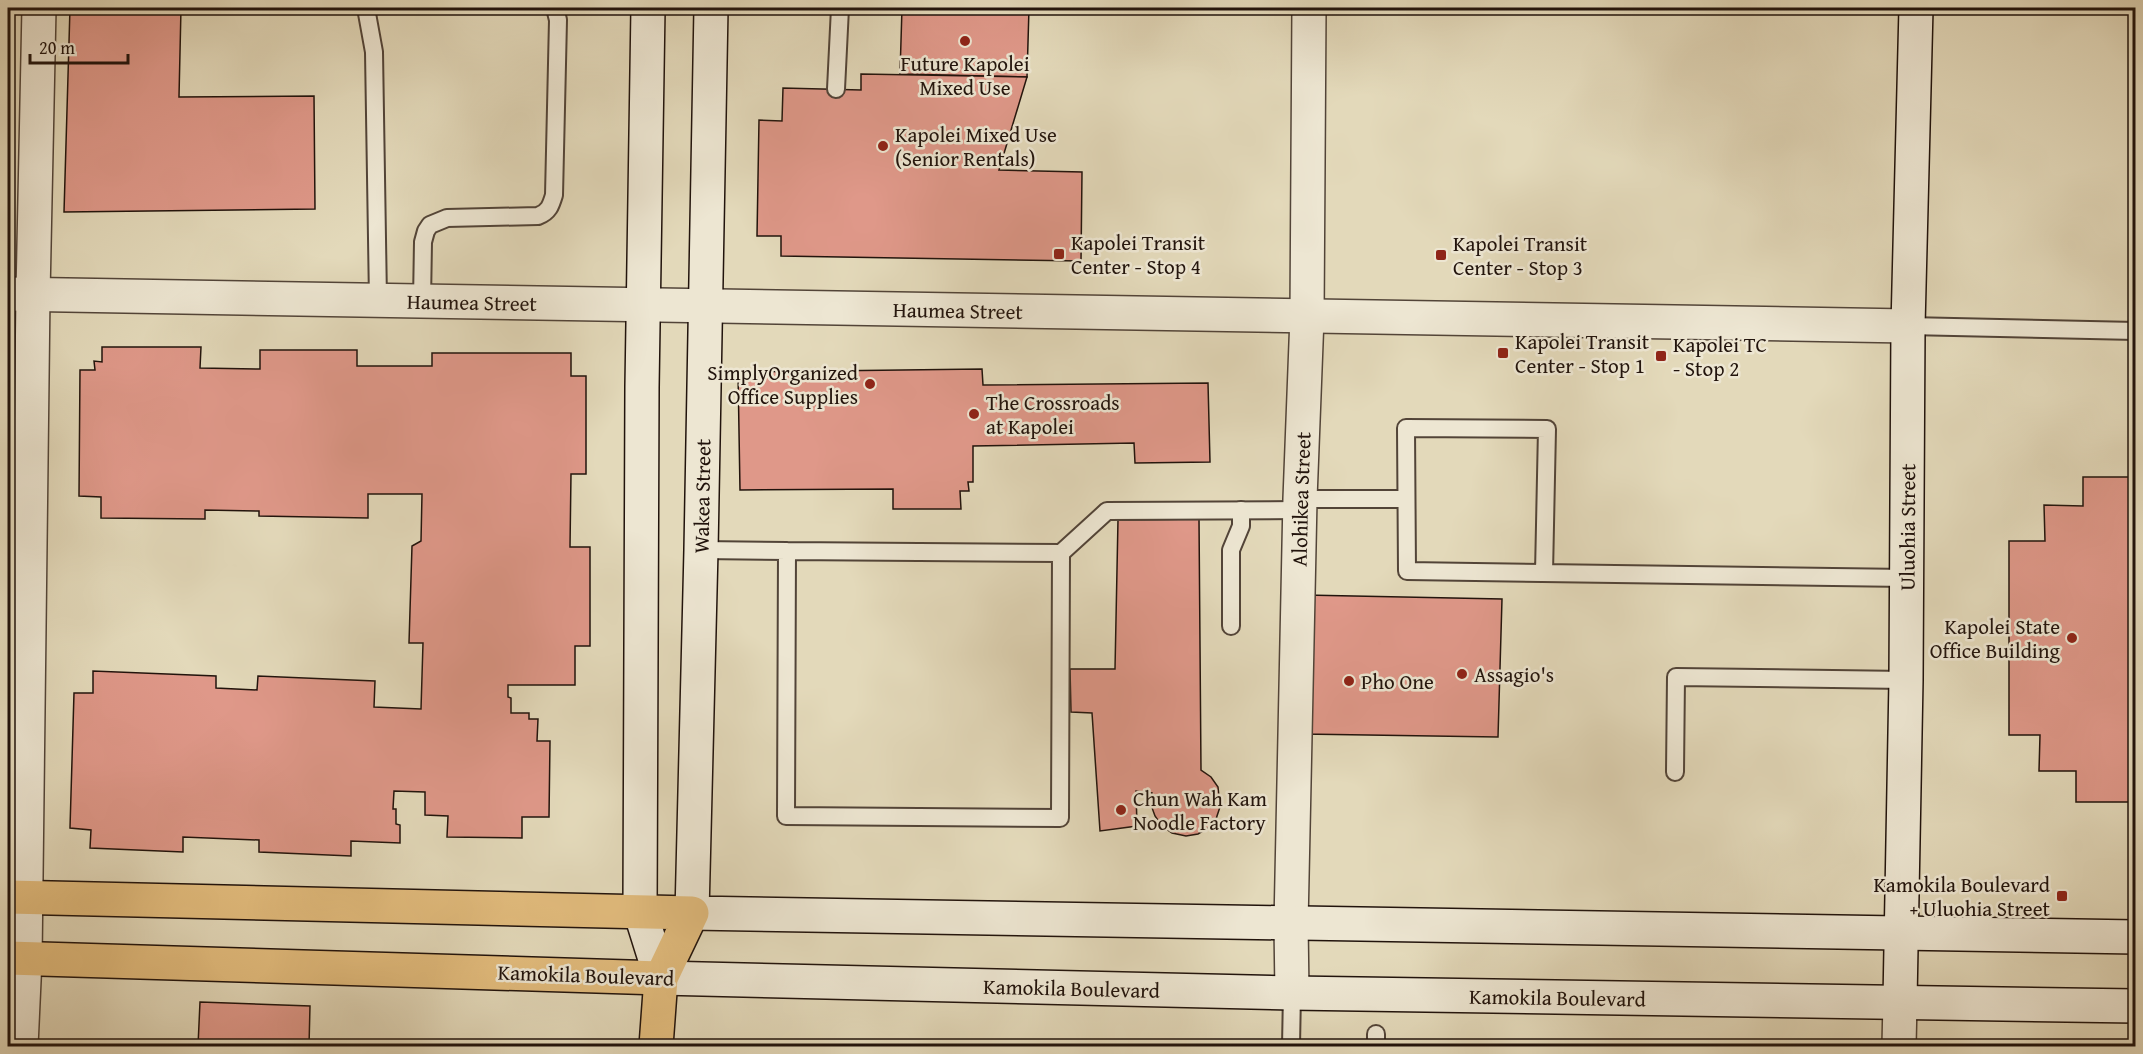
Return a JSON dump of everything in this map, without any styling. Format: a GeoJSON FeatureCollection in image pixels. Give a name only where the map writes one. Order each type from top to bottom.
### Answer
{"type":"FeatureCollection","features":[{"type":"Feature","properties":{"kind":"main road"},"geometry":{"type":"LineString","coordinates":[[16,897],[692,913]]}},
{"type":"Feature","properties":{"kind":"main road","name":"Wakea Street"},"geometry":{"type":"LineString","coordinates":[[656,1047],[661,978],[692,913]]}},
{"type":"Feature","properties":{"kind":"main road","name":"Kamokila Boulevard"},"geometry":{"type":"LineString","coordinates":[[16,958],[661,978]]}},
{"type":"Feature","properties":{"kind":"street"},"geometry":{"type":"LineString","coordinates":[[21,1047],[16,958],[20,294],[39,8]]}},
{"type":"Feature","properties":{"kind":"street","name":"Wakea Street"},"geometry":{"type":"LineString","coordinates":[[648,8],[643,305],[640,911],[661,978]]}},
{"type":"Feature","properties":{"kind":"street","name":"Wakea Street"},"geometry":{"type":"LineString","coordinates":[[692,913],[711,8]]}},
{"type":"Feature","properties":{"kind":"street","name":"Alohikea Street"},"geometry":{"type":"LineString","coordinates":[[1292,993],[1291,924],[1300,504],[1307,317],[1309,8]]}},
{"type":"Feature","properties":{"kind":"street","name":"Uluohia Street"},"geometry":{"type":"LineString","coordinates":[[1899,1047],[1906,680],[1908,326],[1916,8]]}},
{"type":"Feature","properties":{"kind":"street","name":"Haumea Street"},"geometry":{"type":"LineString","coordinates":[[20,294],[1908,326]]}},
{"type":"Feature","properties":{"kind":"street"},"geometry":{"type":"LineString","coordinates":[[692,913],[2136,937]]}},
{"type":"Feature","properties":{"kind":"street","name":"Kamokila Boulevard"},"geometry":{"type":"LineString","coordinates":[[661,978],[1292,993],[2136,1006]]}},
{"type":"Feature","properties":{"kind":"lane"},"geometry":{"type":"LineString","coordinates":[[366,8],[374,52],[378,300]]}},
{"type":"Feature","properties":{"kind":"lane"},"geometry":{"type":"LineString","coordinates":[[422,301],[423,242],[430,225],[447,218],[538,216],[546,213],[551,205],[554,195],[558,43],[558,20],[555,8]]}},
{"type":"Feature","properties":{"kind":"lane"},"geometry":{"type":"LineString","coordinates":[[836,89],[840,8]]}},
{"type":"Feature","properties":{"kind":"lane"},"geometry":{"type":"LineString","coordinates":[[1908,326],[2136,331]]}},
{"type":"Feature","properties":{"kind":"lane"},"geometry":{"type":"LineString","coordinates":[[1544,573],[1547,429],[1406,429],[1407,571],[1544,573],[1907,578]]}},
{"type":"Feature","properties":{"kind":"lane"},"geometry":{"type":"LineString","coordinates":[[701,549],[1061,553],[1107,511],[1241,510],[1300,504],[1406,499]]}},
{"type":"Feature","properties":{"kind":"lane"},"geometry":{"type":"LineString","coordinates":[[1231,627],[1231,550],[1241,526],[1241,510]]}},
{"type":"Feature","properties":{"kind":"lane"},"geometry":{"type":"LineString","coordinates":[[787,551],[786,816],[1037,818],[1060,818],[1061,553]]}},
{"type":"Feature","properties":{"kind":"lane"},"geometry":{"type":"LineString","coordinates":[[1675,772],[1676,677],[1906,680]]}},
{"type":"Feature","properties":{"kind":"lane"},"geometry":{"type":"LineString","coordinates":[[1291,1047],[1292,993]]}},
{"type":"Feature","properties":{"kind":"building"},"geometry":{"type":"Polygon","coordinates":[[[70,8],[181,8],[179,97],[314,96],[315,209],[64,212],[70,8]]]}},
{"type":"Feature","properties":{"kind":"building","name":"Future Kapolei Mixed Use"},"geometry":{"type":"Polygon","coordinates":[[[902,8],[1029,8],[1027,77],[900,74],[902,8]]]}},
{"type":"Feature","properties":{"kind":"building","name":"Kapolei Mixed Use (Senior Rentals)"},"geometry":{"type":"Polygon","coordinates":[[[861,74],[1027,77],[999,170],[1082,172],[1081,261],[781,256],[781,236],[757,236],[759,120],[782,121],[783,88],[861,90],[861,74]]]}},
{"type":"Feature","properties":{"kind":"building"},"geometry":{"type":"Polygon","coordinates":[[[102,347],[201,347],[200,368],[260,369],[260,350],[357,350],[357,366],[432,366],[432,353],[571,353],[571,376],[586,376],[586,474],[571,474],[570,547],[590,547],[590,646],[575,646],[575,685],[508,685],[511,713],[529,713],[529,719],[538,719],[537,741],[550,741],[549,817],[522,817],[522,838],[447,837],[448,816],[425,815],[425,792],[394,791],[393,809],[396,809],[396,824],[400,825],[400,843],[351,841],[351,856],[259,852],[259,840],[183,837],[183,852],[90,848],[91,830],[70,828],[74,693],[93,693],[93,671],[216,676],[216,688],[257,690],[258,676],[375,681],[374,707],[421,709],[423,643],[409,643],[412,546],[421,541],[422,494],[368,494],[368,518],[259,516],[259,511],[205,510],[205,519],[101,518],[101,497],[79,496],[80,370],[95,370],[94,361],[102,362],[102,347]]]}},
{"type":"Feature","properties":{"kind":"building","name":"The Crossroads at Kapolei"},"geometry":{"type":"Polygon","coordinates":[[[982,369],[983,385],[1208,383],[1210,462],[1135,463],[1134,443],[973,446],[973,482],[968,482],[969,491],[960,491],[961,509],[893,509],[893,489],[740,490],[738,372],[982,369]]]}},
{"type":"Feature","properties":{"kind":"building","name":"Kapolei State Office Building"},"geometry":{"type":"Polygon","coordinates":[[[2083,477],[2136,477],[2136,802],[2076,802],[2076,771],[2039,771],[2040,735],[2009,735],[2009,541],[2045,541],[2044,505],[2083,506],[2083,477]]]}},
{"type":"Feature","properties":{"kind":"building"},"geometry":{"type":"Polygon","coordinates":[[[1199,519],[1201,770],[1211,777],[1218,787],[1220,807],[1216,819],[1208,828],[1198,834],[1186,836],[1172,833],[1162,826],[1151,805],[1152,793],[1136,791],[1137,826],[1100,831],[1092,713],[1071,712],[1070,669],[1115,669],[1118,520],[1199,519]]]}},
{"type":"Feature","properties":{"kind":"building"},"geometry":{"type":"Polygon","coordinates":[[[1304,595],[1502,599],[1498,737],[1302,734],[1304,595]]]}},
{"type":"Feature","properties":{"kind":"building"},"geometry":{"type":"Polygon","coordinates":[[[200,1002],[310,1006],[309,1046],[198,1046],[200,1002]]]}},
{"type":"Feature","properties":{"kind":"place","name":"Future Kapolei Mixed Use"},"geometry":{"type":"Point","coordinates":[965,41]}},
{"type":"Feature","properties":{"kind":"place","name":"Kapolei Mixed Use (Senior Rentals)"},"geometry":{"type":"Point","coordinates":[883,146]}},
{"type":"Feature","properties":{"kind":"place","name":"Kapolei Transit Center - Stop 4"},"geometry":{"type":"Point","coordinates":[1059,254]}},
{"type":"Feature","properties":{"kind":"place","name":"Kapolei Transit Center - Stop 3"},"geometry":{"type":"Point","coordinates":[1441,255]}},
{"type":"Feature","properties":{"kind":"place","name":"Kapolei Transit Center - Stop 1"},"geometry":{"type":"Point","coordinates":[1503,353]}},
{"type":"Feature","properties":{"kind":"place","name":"Kapolei TC - Stop 2"},"geometry":{"type":"Point","coordinates":[1661,356]}},
{"type":"Feature","properties":{"kind":"place","name":"SimplyOrganized Office Supplies"},"geometry":{"type":"Point","coordinates":[870,384]}},
{"type":"Feature","properties":{"kind":"place","name":"The Crossroads at Kapolei"},"geometry":{"type":"Point","coordinates":[974,414]}},
{"type":"Feature","properties":{"kind":"place","name":"Kapolei State Office Building"},"geometry":{"type":"Point","coordinates":[2072,638]}},
{"type":"Feature","properties":{"kind":"place","name":"Assagio's"},"geometry":{"type":"Point","coordinates":[1462,674]}},
{"type":"Feature","properties":{"kind":"place","name":"Pho One"},"geometry":{"type":"Point","coordinates":[1349,681]}},
{"type":"Feature","properties":{"kind":"place","name":"Chun Wah Kam Noodle Factory"},"geometry":{"type":"Point","coordinates":[1121,810]}},
{"type":"Feature","properties":{"kind":"place","name":"Kamokila Boulevard + Uluohia Street"},"geometry":{"type":"Point","coordinates":[2062,896]}}]}
